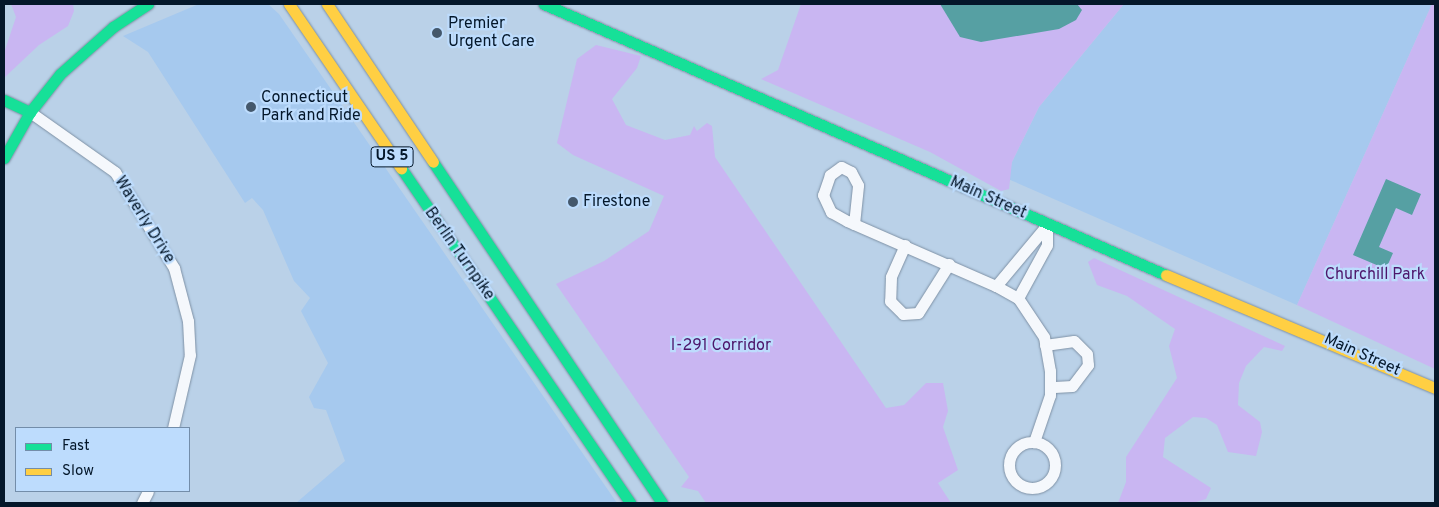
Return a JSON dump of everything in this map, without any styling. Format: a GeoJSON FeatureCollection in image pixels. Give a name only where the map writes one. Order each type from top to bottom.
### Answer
{"type":"FeatureCollection","features":[{"type":"Feature","properties":{"kind":"main road"},"geometry":{"type":"LineString","coordinates":[[4,158],[30,112],[87,48],[148,4]]}},
{"type":"Feature","properties":{"kind":"main road","name":"Berlin Turnpike"},"geometry":{"type":"LineString","coordinates":[[289,4],[630,503]]}},
{"type":"Feature","properties":{"kind":"main road","name":"Berlin Turnpike"},"geometry":{"type":"LineString","coordinates":[[327,4],[540,324],[662,503]]}},
{"type":"Feature","properties":{"kind":"main road"},"geometry":{"type":"LineString","coordinates":[[342,4],[359,52]]}},
{"type":"Feature","properties":{"kind":"main road","name":"Main Street"},"geometry":{"type":"LineString","coordinates":[[544,4],[1048,225],[1435,388]]}},
{"type":"Feature","properties":{"kind":"main road"},"geometry":{"type":"LineString","coordinates":[[4,100],[30,112]]}},
{"type":"Feature","properties":{"kind":"main road"},"geometry":{"type":"LineString","coordinates":[[534,363],[540,324]]}},
{"type":"Feature","properties":{"kind":"street","name":"Waverly Drive"},"geometry":{"type":"LineString","coordinates":[[30,112],[115,172],[174,268],[188,321],[190,355],[173,427]]}},
{"type":"Feature","properties":{"kind":"street"},"geometry":{"type":"LineString","coordinates":[[854,224],[858,185],[851,172],[841,168],[830,175],[823,195],[831,212],[854,224],[949,264],[1018,298],[1045,345],[1050,387],[1034,442]]}},
{"type":"Feature","properties":{"kind":"street"},"geometry":{"type":"LineString","coordinates":[[996,286],[1048,225]]}},
{"type":"Feature","properties":{"kind":"street"},"geometry":{"type":"LineString","coordinates":[[1018,298],[1047,245],[1048,225]]}},
{"type":"Feature","properties":{"kind":"street"},"geometry":{"type":"LineString","coordinates":[[905,245],[891,277],[890,301],[902,314],[918,313],[949,264]]}},
{"type":"Feature","properties":{"kind":"street"},"geometry":{"type":"LineString","coordinates":[[1045,345],[1074,341],[1087,354],[1088,365],[1072,386],[1050,387]]}},
{"type":"Feature","properties":{"kind":"street"},"geometry":{"type":"LineString","coordinates":[[1034,442],[1048,448],[1055,461],[1052,476],[1032,488],[1019,483],[1010,464],[1014,450],[1034,442]]}},
{"type":"Feature","properties":{"kind":"shaded area"},"geometry":{"type":"Polygon","coordinates":[[[199,4],[268,4],[279,14],[617,503],[296,503],[345,461],[326,410],[314,408],[309,397],[328,363],[301,311],[310,298],[294,281],[263,210],[252,198],[245,203],[148,52],[123,36],[199,4]]]}},
{"type":"Feature","properties":{"kind":"shaded area"},"geometry":{"type":"Polygon","coordinates":[[[940,4],[1077,4],[1082,10],[1076,20],[1059,29],[981,42],[960,37],[940,4]]]}},
{"type":"Feature","properties":{"kind":"shaded area"},"geometry":{"type":"Polygon","coordinates":[[[1124,4],[1432,4],[1297,305],[1008,179],[1012,162],[1039,107],[1124,4]]]}},
{"type":"Feature","properties":{"kind":"shaded area"},"geometry":{"type":"Polygon","coordinates":[[[1386,179],[1421,194],[1412,215],[1396,208],[1379,247],[1393,253],[1386,269],[1353,255],[1386,179]]]}},
{"type":"Feature","properties":{"kind":"green space"},"geometry":{"type":"Polygon","coordinates":[[[11,4],[73,4],[74,11],[68,26],[39,45],[4,78],[4,53],[16,17],[11,4]]]}},
{"type":"Feature","properties":{"kind":"green space"},"geometry":{"type":"Polygon","coordinates":[[[801,4],[1124,4],[1039,107],[1012,162],[1009,189],[1001,191],[930,152],[761,79],[778,70],[801,4]]]}},
{"type":"Feature","properties":{"kind":"green space","name":"Churchill Park"},"geometry":{"type":"Polygon","coordinates":[[[1432,4],[1435,4],[1435,369],[1297,305],[1432,4]]]}},
{"type":"Feature","properties":{"kind":"green space","name":"I-291 Corridor"},"geometry":{"type":"Polygon","coordinates":[[[596,45],[641,56],[637,68],[612,99],[626,125],[665,140],[690,135],[694,126],[697,131],[707,123],[712,126],[715,157],[886,408],[904,405],[926,383],[943,383],[948,411],[943,427],[958,470],[938,483],[951,503],[706,503],[698,491],[681,487],[689,477],[556,284],[604,261],[649,231],[664,196],[573,155],[557,143],[577,59],[596,45]]]}},
{"type":"Feature","properties":{"kind":"green space"},"geometry":{"type":"Polygon","coordinates":[[[1094,258],[1285,346],[1282,351],[1264,347],[1246,366],[1239,383],[1238,405],[1260,422],[1262,432],[1256,456],[1228,452],[1217,425],[1206,418],[1193,417],[1165,438],[1163,457],[1211,488],[1206,499],[1193,503],[1118,503],[1126,482],[1126,457],[1177,378],[1169,346],[1175,329],[1127,296],[1097,285],[1088,262],[1094,258]]]}},
{"type":"Feature","properties":{"kind":"traffic: fast"},"geometry":{"type":"LineString","coordinates":[[4,158],[30,112],[60,74],[113,27],[148,4]]}},
{"type":"Feature","properties":{"kind":"traffic: fast"},"geometry":{"type":"LineString","coordinates":[[544,4],[1166,275]]}},
{"type":"Feature","properties":{"kind":"traffic: fast"},"geometry":{"type":"LineString","coordinates":[[4,100],[30,112]]}},
{"type":"Feature","properties":{"kind":"traffic: fast"},"geometry":{"type":"LineString","coordinates":[[433,162],[662,503]]}},
{"type":"Feature","properties":{"kind":"traffic: fast"},"geometry":{"type":"LineString","coordinates":[[401,168],[630,503]]}},
{"type":"Feature","properties":{"kind":"traffic: slow"},"geometry":{"type":"LineString","coordinates":[[289,4],[401,168]]}},
{"type":"Feature","properties":{"kind":"traffic: slow"},"geometry":{"type":"LineString","coordinates":[[327,4],[433,162]]}},
{"type":"Feature","properties":{"kind":"traffic: slow"},"geometry":{"type":"LineString","coordinates":[[1166,275],[1435,388]]}},
{"type":"Feature","properties":{"kind":"place","name":"Premier Urgent Care"},"geometry":{"type":"Point","coordinates":[437,33]}},
{"type":"Feature","properties":{"kind":"place","name":"Connecticut Park and Ride"},"geometry":{"type":"Point","coordinates":[251,107]}},
{"type":"Feature","properties":{"kind":"place","name":"Firestone"},"geometry":{"type":"Point","coordinates":[573,202]}}]}
